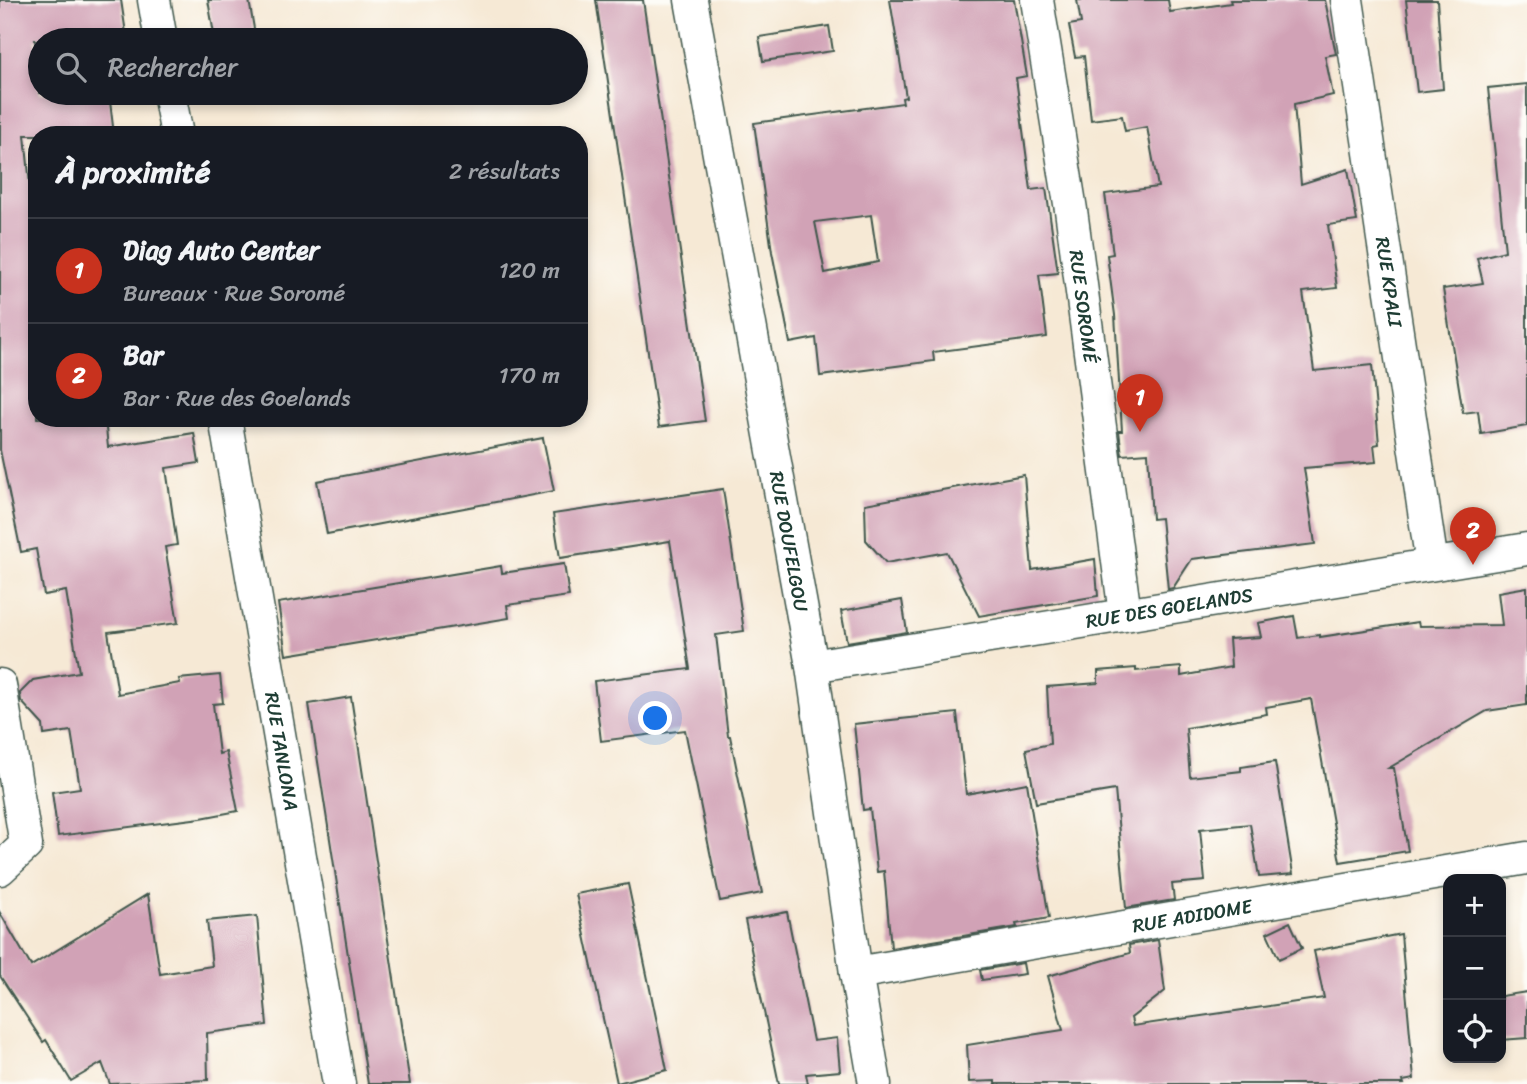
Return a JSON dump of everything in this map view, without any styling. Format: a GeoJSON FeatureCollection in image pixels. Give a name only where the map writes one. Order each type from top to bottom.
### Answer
{"type":"FeatureCollection","features":[{"type":"Feature","properties":{"kind":"street"},"geometry":{"type":"LineString","coordinates":[[154,0],[158,28]]}},
{"type":"Feature","properties":{"kind":"street","name":"RUE DOUFELGOU"},"geometry":{"type":"LineString","coordinates":[[691,0],[812,666],[856,973],[875,1084]]}},
{"type":"Feature","properties":{"kind":"street","name":"RUE SOROMÉ"},"geometry":{"type":"LineString","coordinates":[[1037,0],[1071,210],[1125,614]]}},
{"type":"Feature","properties":{"kind":"street","name":"RUE KPALI"},"geometry":{"type":"LineString","coordinates":[[1347,0],[1432,564]]}},
{"type":"Feature","properties":{"kind":"street"},"geometry":{"type":"LineString","coordinates":[[171,105],[175,126]]}},
{"type":"Feature","properties":{"kind":"street","name":"RUE TANLONA"},"geometry":{"type":"LineString","coordinates":[[227,427],[339,1084]]}},
{"type":"Feature","properties":{"kind":"street","name":"RUE DES GOELANDS"},"geometry":{"type":"LineString","coordinates":[[812,666],[1527,548]]}},
{"type":"Feature","properties":{"kind":"street"},"geometry":{"type":"LineString","coordinates":[[0,685],[26,845],[0,869]]}},
{"type":"Feature","properties":{"kind":"street","name":"RUE ADIDOME"},"geometry":{"type":"LineString","coordinates":[[856,973],[1527,858]]}},
{"type":"Feature","properties":{"kind":"building"},"geometry":{"type":"Polygon","coordinates":[[[0,0],[121,0],[125,28],[28,28],[28,105],[110,105],[113,126],[28,126],[28,135],[25,135],[28,165],[28,427],[106,427],[108,447],[194,433],[199,463],[166,468],[177,545],[165,547],[178,623],[108,632],[118,694],[180,683],[179,679],[220,675],[223,703],[213,704],[219,754],[226,752],[238,811],[58,836],[52,792],[80,788],[71,731],[44,735],[43,725],[21,701],[20,693],[33,680],[79,672],[66,591],[44,595],[36,549],[21,552],[0,450],[0,0]]]}},
{"type":"Feature","properties":{"kind":"building"},"geometry":{"type":"Polygon","coordinates":[[[208,0],[249,0],[254,28],[213,28],[208,0]]]}},
{"type":"Feature","properties":{"kind":"building"},"geometry":{"type":"Polygon","coordinates":[[[596,0],[643,0],[705,421],[659,427],[596,0]]]}},
{"type":"Feature","properties":{"kind":"building"},"geometry":{"type":"Polygon","coordinates":[[[890,0],[1014,0],[1027,76],[1016,78],[1031,190],[1046,188],[1058,273],[1039,275],[1047,337],[933,352],[934,361],[820,376],[816,338],[790,343],[772,252],[754,123],[903,103],[902,98],[906,97],[890,0]],[[871,215],[815,222],[825,273],[878,262],[871,215]]]}},
{"type":"Feature","properties":{"kind":"building"},"geometry":{"type":"Polygon","coordinates":[[[1077,0],[1168,0],[1170,12],[1231,3],[1230,0],[1325,0],[1336,54],[1325,56],[1333,95],[1294,104],[1301,184],[1348,169],[1357,221],[1328,225],[1337,288],[1303,292],[1314,371],[1372,365],[1379,444],[1374,445],[1376,462],[1304,468],[1315,544],[1192,559],[1173,588],[1168,589],[1161,518],[1152,519],[1148,453],[1122,455],[1115,315],[1107,255],[1113,254],[1105,194],[1158,187],[1147,127],[1125,131],[1122,116],[1091,120],[1084,56],[1075,57],[1069,25],[1081,23],[1077,0]]]}},
{"type":"Feature","properties":{"kind":"building"},"geometry":{"type":"Polygon","coordinates":[[[1406,0],[1437,0],[1443,89],[1417,92],[1406,0]]]}},
{"type":"Feature","properties":{"kind":"building"},"geometry":{"type":"Polygon","coordinates":[[[829,26],[833,51],[763,61],[759,37],[829,26]]]}},
{"type":"Feature","properties":{"kind":"building"},"geometry":{"type":"Polygon","coordinates":[[[1527,84],[1527,426],[1481,434],[1478,411],[1463,413],[1443,289],[1483,283],[1477,258],[1505,251],[1488,88],[1527,84]]]}},
{"type":"Feature","properties":{"kind":"building"},"geometry":{"type":"Polygon","coordinates":[[[543,438],[554,491],[327,534],[317,481],[543,438]]]}},
{"type":"Feature","properties":{"kind":"building"},"geometry":{"type":"Polygon","coordinates":[[[1024,475],[1032,570],[1095,559],[1098,596],[979,616],[947,552],[886,563],[866,540],[865,504],[1024,475]]]}},
{"type":"Feature","properties":{"kind":"building"},"geometry":{"type":"Polygon","coordinates":[[[723,489],[744,631],[716,635],[728,736],[762,893],[720,901],[685,730],[601,741],[594,681],[690,669],[670,541],[560,558],[553,514],[723,489]]]}},
{"type":"Feature","properties":{"kind":"building"},"geometry":{"type":"Polygon","coordinates":[[[564,564],[569,596],[507,605],[509,618],[286,655],[278,603],[501,566],[502,573],[564,564]]]}},
{"type":"Feature","properties":{"kind":"building"},"geometry":{"type":"Polygon","coordinates":[[[1527,587],[1527,705],[1487,711],[1389,768],[1394,768],[1408,851],[1340,862],[1311,699],[1266,707],[1267,714],[1186,728],[1190,777],[1241,771],[1241,767],[1275,762],[1293,874],[1259,877],[1250,824],[1200,829],[1205,881],[1172,884],[1174,900],[1126,908],[1115,790],[1036,803],[1026,749],[1050,744],[1047,687],[1098,683],[1098,671],[1181,667],[1181,676],[1231,667],[1229,639],[1261,637],[1258,623],[1294,616],[1298,638],[1418,622],[1419,626],[1502,625],[1498,592],[1527,587]]]}},
{"type":"Feature","properties":{"kind":"building"},"geometry":{"type":"Polygon","coordinates":[[[902,600],[907,632],[847,642],[841,611],[902,600]]]}},
{"type":"Feature","properties":{"kind":"building"},"geometry":{"type":"Polygon","coordinates":[[[351,697],[410,1084],[368,1084],[309,704],[351,697]]]}},
{"type":"Feature","properties":{"kind":"building"},"geometry":{"type":"Polygon","coordinates":[[[957,713],[966,794],[1027,783],[1049,918],[1016,924],[1017,927],[891,948],[884,871],[877,872],[870,809],[863,810],[854,724],[957,713]]]}},
{"type":"Feature","properties":{"kind":"building"},"geometry":{"type":"Polygon","coordinates":[[[628,884],[667,1070],[617,1083],[576,894],[628,884]]]}},
{"type":"Feature","properties":{"kind":"building"},"geometry":{"type":"Polygon","coordinates":[[[148,894],[160,974],[212,966],[207,921],[257,916],[267,1025],[207,1033],[208,1080],[110,1084],[102,1063],[71,1081],[46,1040],[43,1042],[0,976],[0,913],[31,966],[148,894]]]}},
{"type":"Feature","properties":{"kind":"building"},"geometry":{"type":"Polygon","coordinates":[[[787,912],[813,1041],[837,1038],[840,1071],[806,1074],[808,1084],[779,1084],[745,920],[787,912]]]}},
{"type":"Feature","properties":{"kind":"building"},"geometry":{"type":"Polygon","coordinates":[[[1290,922],[1302,948],[1279,959],[1267,933],[1290,922]]]}},
{"type":"Feature","properties":{"kind":"building"},"geometry":{"type":"Polygon","coordinates":[[[1401,934],[1414,1079],[1403,1081],[1404,1084],[969,1082],[967,1045],[1063,1030],[1048,976],[1130,953],[1129,945],[1158,940],[1165,991],[1131,1018],[1133,1026],[1324,998],[1314,951],[1401,934]]]}},
{"type":"Feature","properties":{"kind":"building"},"geometry":{"type":"Polygon","coordinates":[[[1023,963],[1025,974],[982,980],[980,970],[1023,963]]]}},
{"type":"Feature","properties":{"kind":"building"},"geometry":{"type":"Polygon","coordinates":[[[1527,992],[1527,1038],[1506,1040],[1506,995],[1527,992]]]}},
{"type":"Feature","properties":{"kind":"place","name":"Diag Auto Center"},"geometry":{"type":"Point","coordinates":[1140,432]}},
{"type":"Feature","properties":{"kind":"place","name":"Bar"},"geometry":{"type":"Point","coordinates":[1473,565]}}]}
